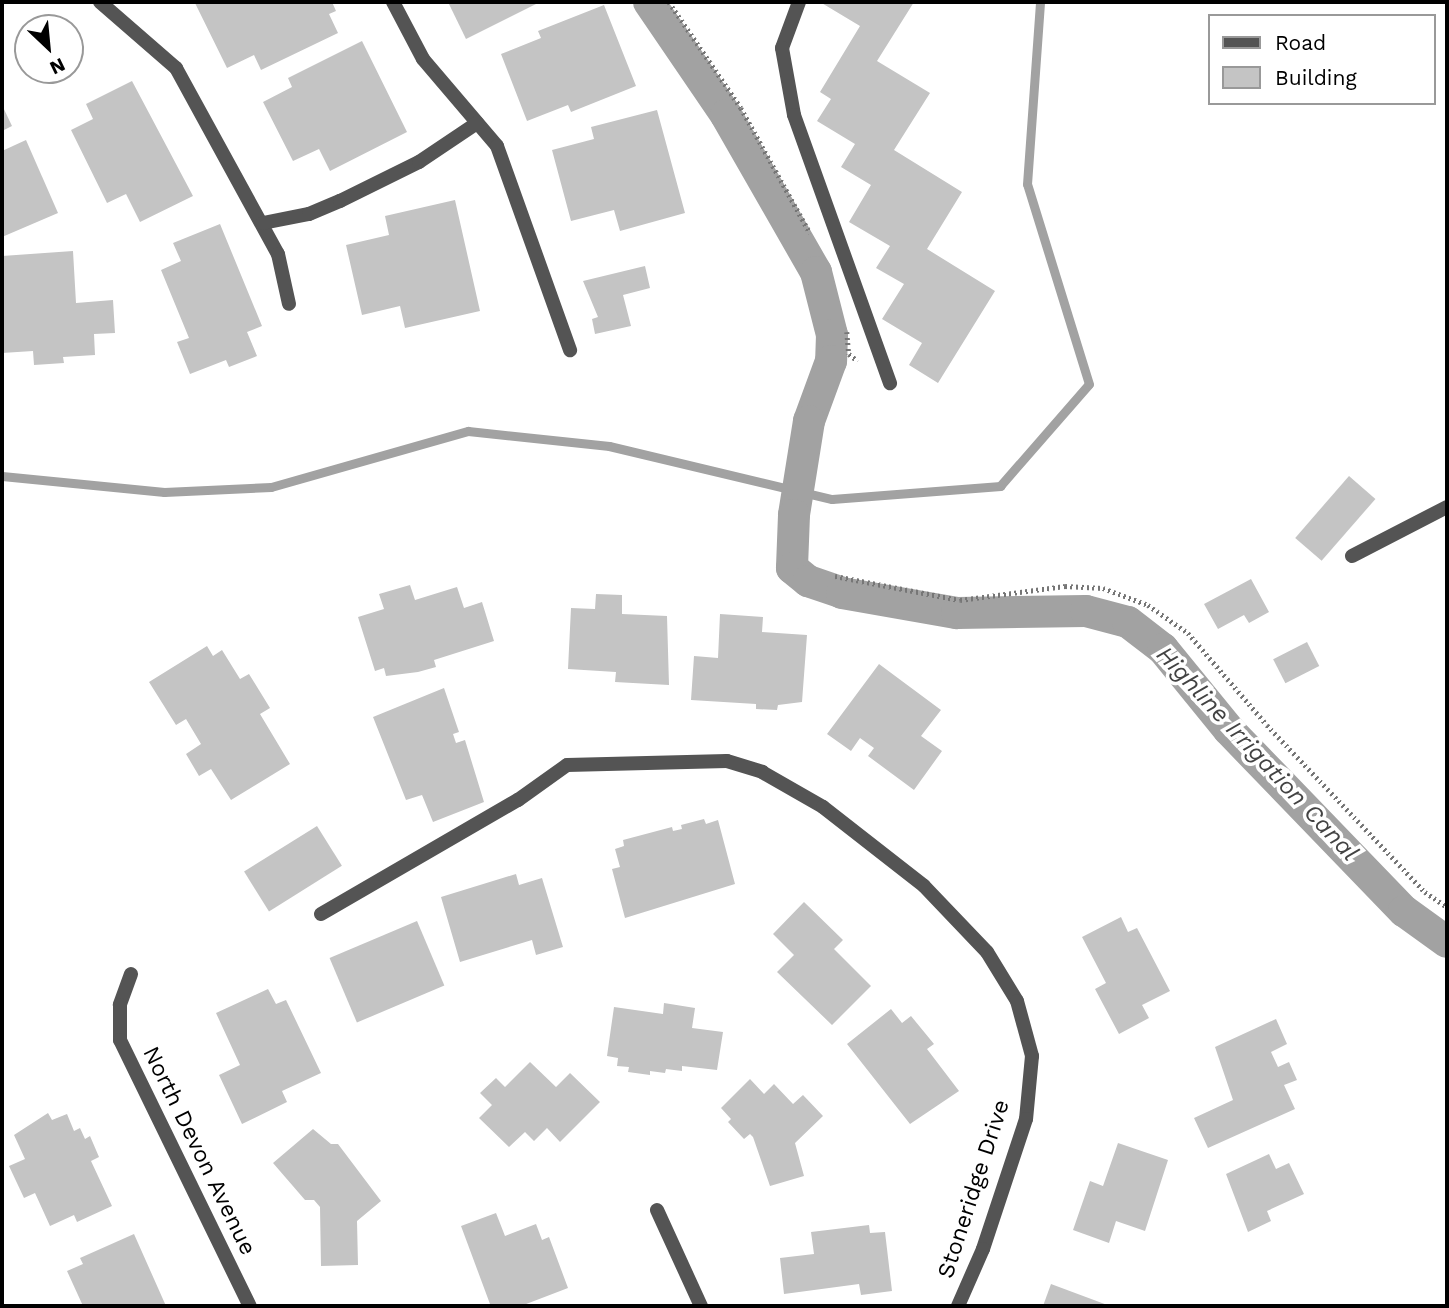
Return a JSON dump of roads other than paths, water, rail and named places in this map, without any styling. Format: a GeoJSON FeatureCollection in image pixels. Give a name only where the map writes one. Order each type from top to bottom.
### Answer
{"type":"FeatureCollection","features":[{"type":"Feature","properties":{"kind":"street"},"geometry":{"type":"LineString","coordinates":[[100,2],[176,68],[278,254],[289,304]]}},
{"type":"Feature","properties":{"kind":"street"},"geometry":{"type":"LineString","coordinates":[[393,2],[423,59],[497,146],[570,350]]}},
{"type":"Feature","properties":{"kind":"street"},"geometry":{"type":"LineString","coordinates":[[799,2],[782,48],[794,115],[890,383]]}},
{"type":"Feature","properties":{"kind":"street"},"geometry":{"type":"LineString","coordinates":[[262,223],[309,214],[340,201],[419,162],[477,123]]}},
{"type":"Feature","properties":{"kind":"street"},"geometry":{"type":"LineString","coordinates":[[1352,556],[1447,507]]}},
{"type":"Feature","properties":{"kind":"street","name":"Stoneridge Drive"},"geometry":{"type":"LineString","coordinates":[[321,914],[518,800],[567,765],[727,761],[762,772],[823,807],[925,886],[987,952],[1017,1001],[1032,1056],[1026,1119],[983,1249],[958,1306]]}},
{"type":"Feature","properties":{"kind":"street","name":"North Devon Avenue"},"geometry":{"type":"LineString","coordinates":[[131,974],[120,1005],[120,1040],[250,1306]]}},
{"type":"Feature","properties":{"kind":"street"},"geometry":{"type":"LineString","coordinates":[[657,1210],[701,1306]]}},
{"type":"Feature","properties":{"kind":"waterway","name":"Highline Irrigation Canal"},"geometry":{"type":"LineString","coordinates":[[649,2],[726,115],[816,272],[832,335],[831,361],[809,421],[794,515],[792,568],[808,581],[842,593],[957,613],[1086,611],[1128,622],[1163,649],[1229,730],[1404,911],[1447,942]]}},
{"type":"Feature","properties":{"kind":"waterway"},"geometry":{"type":"LineString","coordinates":[[2,476],[164,492],[271,487],[468,431],[609,446],[832,499],[1000,486],[1089,384],[1027,184],[1040,2]]}}]}
